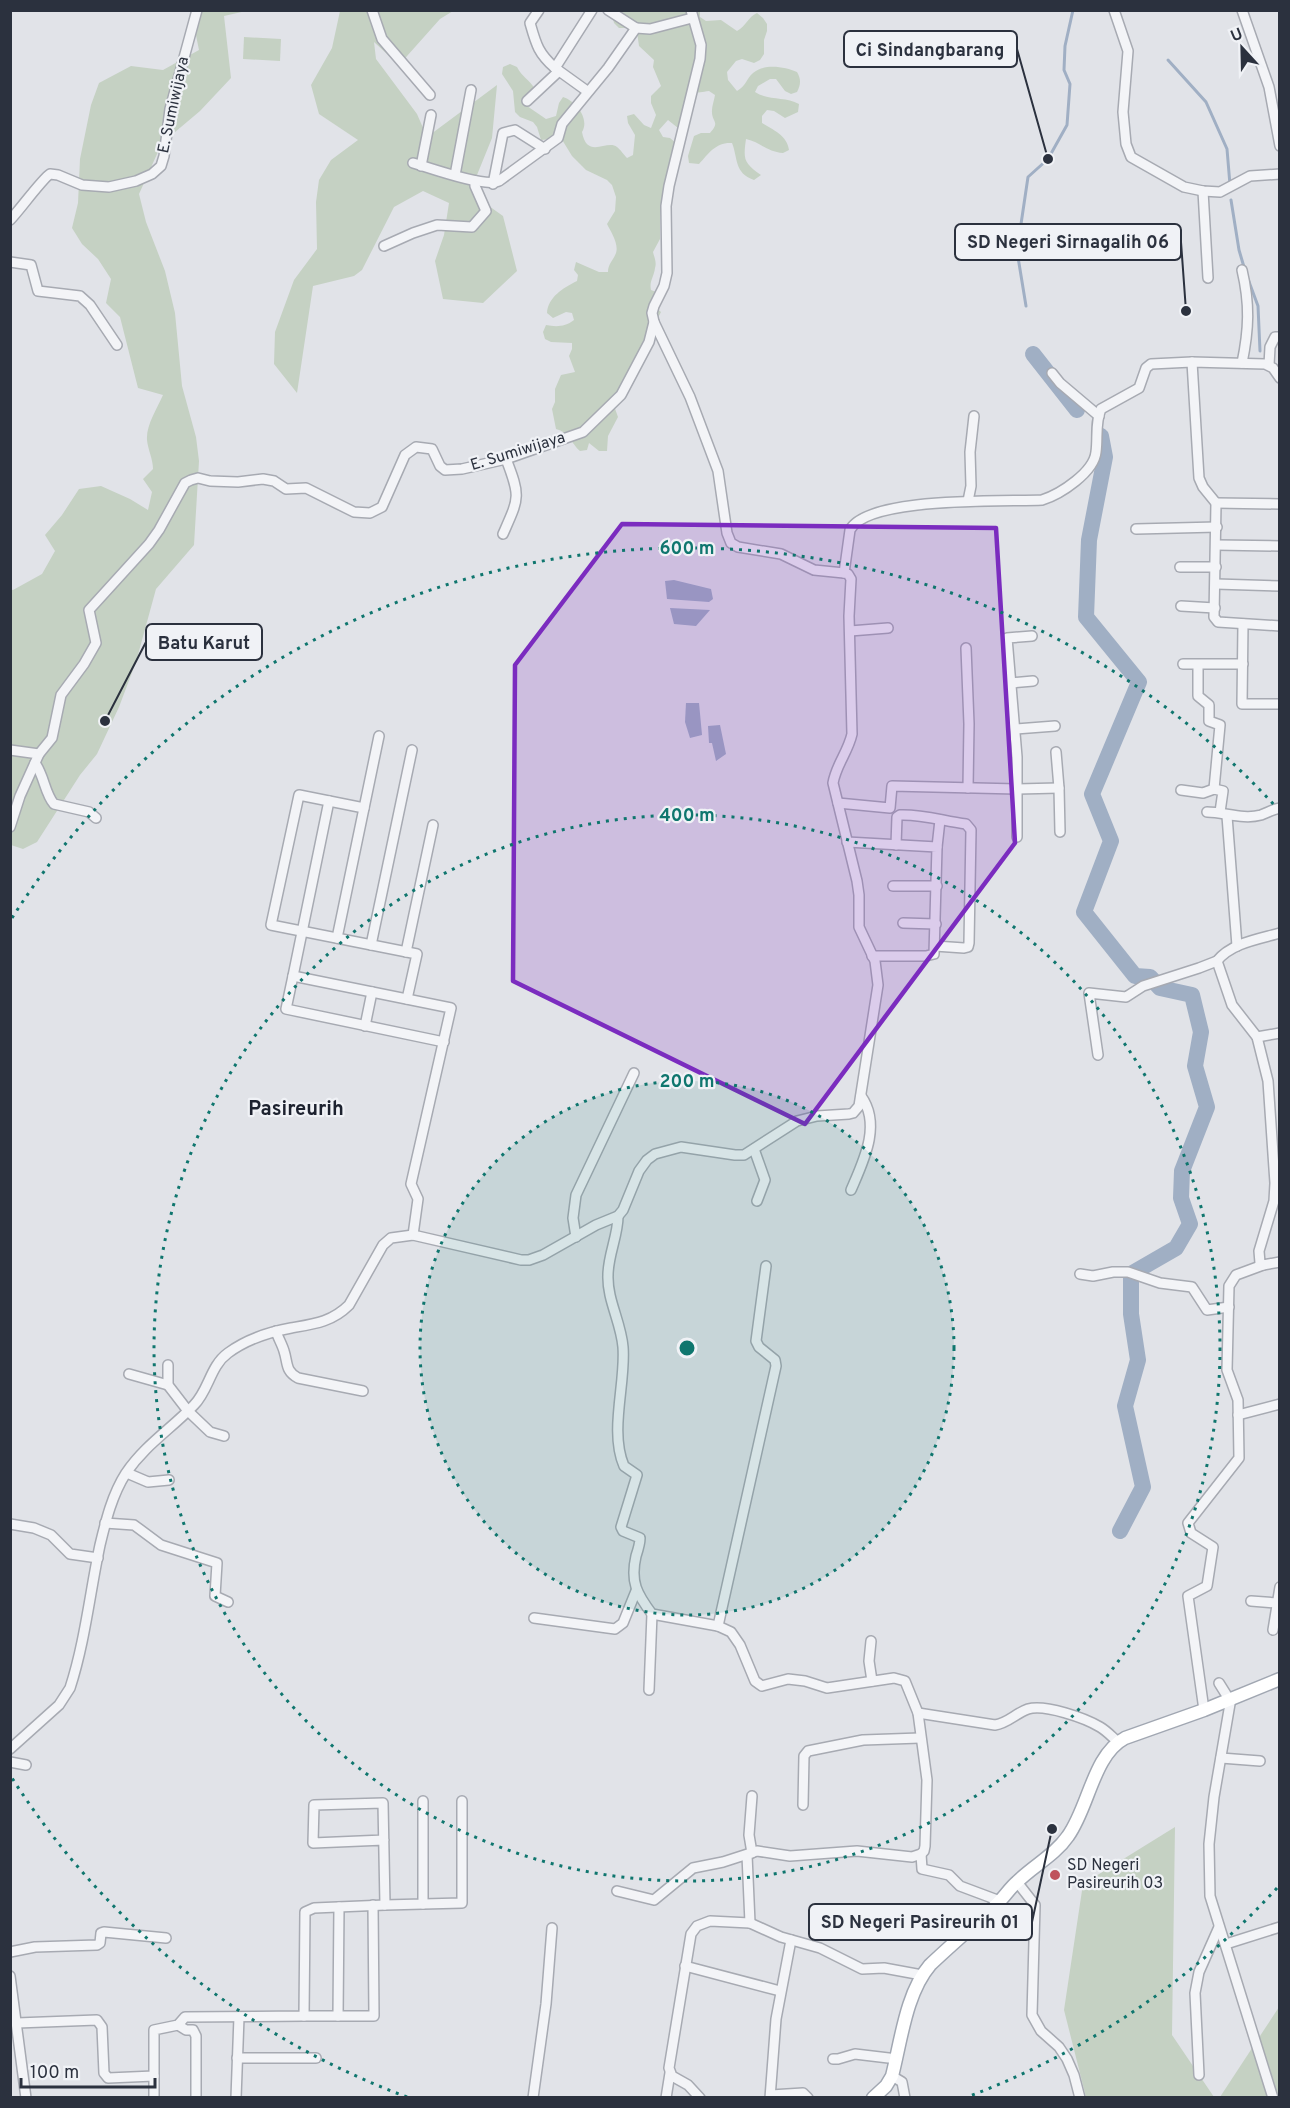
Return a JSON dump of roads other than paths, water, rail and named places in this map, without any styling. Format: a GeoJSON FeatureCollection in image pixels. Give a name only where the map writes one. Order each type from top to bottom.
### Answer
{"type":"FeatureCollection","features":[{"type":"Feature","properties":{"kind":"main road"},"geometry":{"type":"LineString","coordinates":[[873,2097],[886,2086],[892,2076],[914,1992],[922,1975],[1017,1882],[1066,1839],[1078,1819],[1108,1751],[1118,1742],[1280,1679]]}},
{"type":"Feature","properties":{"kind":"street","name":"E. Sumiwijaya"},"geometry":{"type":"LineString","coordinates":[[10,220],[50,174],[82,185],[109,187],[136,181],[152,174],[161,166],[170,109],[197,10]]}},
{"type":"Feature","properties":{"kind":"street"},"geometry":{"type":"LineString","coordinates":[[372,10],[382,39],[394,50],[409,72],[430,95]]}},
{"type":"Feature","properties":{"kind":"street"},"geometry":{"type":"LineString","coordinates":[[539,10],[530,22],[541,55],[588,91]]}},
{"type":"Feature","properties":{"kind":"street"},"geometry":{"type":"LineString","coordinates":[[527,101],[557,69],[592,10]]}},
{"type":"Feature","properties":{"kind":"street"},"geometry":{"type":"LineString","coordinates":[[608,10],[636,28],[650,29],[691,14]]}},
{"type":"Feature","properties":{"kind":"street"},"geometry":{"type":"LineString","coordinates":[[1114,10],[1128,51],[1123,112],[1127,152],[1131,157],[1184,187],[1203,191],[1220,192],[1250,176],[1280,174]]}},
{"type":"Feature","properties":{"kind":"street"},"geometry":{"type":"LineString","coordinates":[[1253,10],[1243,12],[1269,87],[1280,146]]}},
{"type":"Feature","properties":{"kind":"street","name":"E. Sumiwijaya"},"geometry":{"type":"LineString","coordinates":[[37,758],[52,738],[61,695],[96,643],[89,610],[149,544],[185,483],[198,478],[238,482],[263,479],[274,481],[286,489],[306,488],[354,512],[370,513],[382,507],[401,461],[416,447],[432,449],[440,466],[450,471],[506,459],[583,432],[621,395],[649,342],[654,322],[652,313],[667,273],[666,206],[669,186],[700,59],[701,45],[691,14]]}},
{"type":"Feature","properties":{"kind":"street"},"geometry":{"type":"LineString","coordinates":[[431,115],[417,165],[455,174],[475,182],[493,184],[558,138],[562,124],[608,68],[636,28]]}},
{"type":"Feature","properties":{"kind":"street"},"geometry":{"type":"LineString","coordinates":[[455,174],[471,90]]}},
{"type":"Feature","properties":{"kind":"street"},"geometry":{"type":"LineString","coordinates":[[493,184],[503,133],[515,130],[545,148]]}},
{"type":"Feature","properties":{"kind":"street"},"geometry":{"type":"LineString","coordinates":[[384,246],[437,225],[472,227],[486,211],[475,182]]}},
{"type":"Feature","properties":{"kind":"street"},"geometry":{"type":"LineString","coordinates":[[1203,191],[1208,278]]}},
{"type":"Feature","properties":{"kind":"street"},"geometry":{"type":"LineString","coordinates":[[10,262],[31,265],[38,291],[78,295],[87,302],[117,345]]}},
{"type":"Feature","properties":{"kind":"street"},"geometry":{"type":"LineString","coordinates":[[1242,270],[1249,320],[1242,363]]}},
{"type":"Feature","properties":{"kind":"street"},"geometry":{"type":"LineString","coordinates":[[10,1749],[59,1705],[70,1688],[105,1523],[114,1497],[127,1473],[159,1436],[198,1400],[213,1368],[228,1353],[251,1339],[276,1331],[326,1321],[343,1312],[383,1245],[396,1237],[413,1235],[529,1260],[618,1216],[623,1210],[639,1171],[654,1154],[681,1147],[744,1155],[797,1120],[853,1113],[858,1106],[877,998],[877,975],[872,956],[858,927],[860,895],[833,783],[852,734],[850,579],[848,574],[814,570],[781,554],[738,547],[731,543],[727,533],[718,471],[690,397],[654,322]]}},
{"type":"Feature","properties":{"kind":"street"},"geometry":{"type":"LineString","coordinates":[[1269,365],[1272,341],[1275,337],[1280,337]]}},
{"type":"Feature","properties":{"kind":"street"},"geometry":{"type":"LineString","coordinates":[[844,573],[849,536],[853,525],[872,515],[914,505],[968,501],[1042,500],[1059,493],[1090,468],[1095,460],[1099,416],[1106,405],[1139,388],[1148,366],[1159,363],[1192,362],[1269,365],[1280,378]]}},
{"type":"Feature","properties":{"kind":"street"},"geometry":{"type":"LineString","coordinates":[[1192,362],[1199,478],[1216,503],[1214,617],[1218,622],[1280,626]]}},
{"type":"Feature","properties":{"kind":"street"},"geometry":{"type":"LineString","coordinates":[[1052,373],[1060,383],[1099,416]]}},
{"type":"Feature","properties":{"kind":"street"},"geometry":{"type":"LineString","coordinates":[[968,501],[971,486],[970,452],[974,416]]}},
{"type":"Feature","properties":{"kind":"street"},"geometry":{"type":"LineString","coordinates":[[503,534],[517,498],[514,480],[506,459]]}},
{"type":"Feature","properties":{"kind":"street"},"geometry":{"type":"LineString","coordinates":[[1216,503],[1280,504]]}},
{"type":"Feature","properties":{"kind":"street"},"geometry":{"type":"LineString","coordinates":[[1136,529],[1217,527]]}},
{"type":"Feature","properties":{"kind":"street"},"geometry":{"type":"LineString","coordinates":[[1216,545],[1280,546]]}},
{"type":"Feature","properties":{"kind":"street"},"geometry":{"type":"LineString","coordinates":[[1180,567],[1216,567]]}},
{"type":"Feature","properties":{"kind":"street"},"geometry":{"type":"LineString","coordinates":[[1216,584],[1280,586]]}},
{"type":"Feature","properties":{"kind":"street"},"geometry":{"type":"LineString","coordinates":[[1181,606],[1215,608]]}},
{"type":"Feature","properties":{"kind":"street"},"geometry":{"type":"LineString","coordinates":[[1243,624],[1242,704],[1280,704]]}},
{"type":"Feature","properties":{"kind":"street"},"geometry":{"type":"LineString","coordinates":[[849,631],[888,628]]}},
{"type":"Feature","properties":{"kind":"street"},"geometry":{"type":"LineString","coordinates":[[1017,837],[1015,729],[1007,638],[1032,636]]}},
{"type":"Feature","properties":{"kind":"street"},"geometry":{"type":"LineString","coordinates":[[966,648],[969,724],[968,788]]}},
{"type":"Feature","properties":{"kind":"street"},"geometry":{"type":"LineString","coordinates":[[1183,664],[1243,664]]}},
{"type":"Feature","properties":{"kind":"street"},"geometry":{"type":"LineString","coordinates":[[1198,665],[1197,696],[1209,705],[1209,721],[1220,725],[1214,789]]}},
{"type":"Feature","properties":{"kind":"street"},"geometry":{"type":"LineString","coordinates":[[1011,683],[1033,681]]}},
{"type":"Feature","properties":{"kind":"street"},"geometry":{"type":"LineString","coordinates":[[1015,729],[1055,726]]}},
{"type":"Feature","properties":{"kind":"street"},"geometry":{"type":"LineString","coordinates":[[337,938],[379,736]]}},
{"type":"Feature","properties":{"kind":"street"},"geometry":{"type":"LineString","coordinates":[[10,750],[37,758]]}},
{"type":"Feature","properties":{"kind":"street"},"geometry":{"type":"LineString","coordinates":[[371,945],[412,750]]}},
{"type":"Feature","properties":{"kind":"street"},"geometry":{"type":"LineString","coordinates":[[1056,752],[1060,832]]}},
{"type":"Feature","properties":{"kind":"street"},"geometry":{"type":"LineString","coordinates":[[37,758],[50,800],[54,804],[89,812],[96,818]]}},
{"type":"Feature","properties":{"kind":"street"},"geometry":{"type":"LineString","coordinates":[[10,827],[20,796],[37,758]]}},
{"type":"Feature","properties":{"kind":"street"},"geometry":{"type":"LineString","coordinates":[[838,803],[890,808],[890,788],[892,786],[1059,788]]}},
{"type":"Feature","properties":{"kind":"street"},"geometry":{"type":"LineString","coordinates":[[1181,790],[1203,793],[1214,789],[1222,791],[1238,946]]}},
{"type":"Feature","properties":{"kind":"street"},"geometry":{"type":"LineString","coordinates":[[364,808],[298,795],[272,925],[417,954],[407,999]]}},
{"type":"Feature","properties":{"kind":"street"},"geometry":{"type":"LineString","coordinates":[[329,801],[286,1010],[444,1041]]}},
{"type":"Feature","properties":{"kind":"street"},"geometry":{"type":"LineString","coordinates":[[1207,812],[1260,816],[1280,808]]}},
{"type":"Feature","properties":{"kind":"street"},"geometry":{"type":"LineString","coordinates":[[896,845],[897,817],[900,815],[926,815],[940,820],[966,824],[971,830],[968,947],[935,946]]}},
{"type":"Feature","properties":{"kind":"street"},"geometry":{"type":"LineString","coordinates":[[872,956],[933,956],[940,820]]}},
{"type":"Feature","properties":{"kind":"street"},"geometry":{"type":"LineString","coordinates":[[406,952],[433,825]]}},
{"type":"Feature","properties":{"kind":"street"},"geometry":{"type":"LineString","coordinates":[[847,842],[937,847]]}},
{"type":"Feature","properties":{"kind":"street"},"geometry":{"type":"LineString","coordinates":[[893,886],[937,886]]}},
{"type":"Feature","properties":{"kind":"street"},"geometry":{"type":"LineString","coordinates":[[903,923],[936,924]]}},
{"type":"Feature","properties":{"kind":"street"},"geometry":{"type":"LineString","coordinates":[[1098,1055],[1089,993],[1126,997],[1149,984],[1217,961],[1223,952],[1280,933]]}},
{"type":"Feature","properties":{"kind":"street"},"geometry":{"type":"LineString","coordinates":[[1217,961],[1232,1005],[1257,1037],[1268,1080],[1275,1183],[1274,1201],[1259,1251],[1260,1263],[1263,1265]]}},
{"type":"Feature","properties":{"kind":"street"},"geometry":{"type":"LineString","coordinates":[[292,976],[451,1008],[411,1184],[418,1199],[413,1235]]}},
{"type":"Feature","properties":{"kind":"street"},"geometry":{"type":"LineString","coordinates":[[365,1026],[372,992]]}},
{"type":"Feature","properties":{"kind":"street"},"geometry":{"type":"LineString","coordinates":[[1257,1037],[1280,1033]]}},
{"type":"Feature","properties":{"kind":"street"},"geometry":{"type":"LineString","coordinates":[[576,1237],[573,1218],[576,1195],[634,1073]]}},
{"type":"Feature","properties":{"kind":"street"},"geometry":{"type":"LineString","coordinates":[[850,1190],[862,1165],[869,1139],[871,1118],[861,1096]]}},
{"type":"Feature","properties":{"kind":"street"},"geometry":{"type":"LineString","coordinates":[[754,1149],[765,1176],[757,1201]]}},
{"type":"Feature","properties":{"kind":"street"},"geometry":{"type":"LineString","coordinates":[[534,1618],[615,1629],[623,1623],[636,1591],[634,1569],[640,1538],[623,1531],[621,1527],[637,1475],[624,1466],[621,1459],[619,1410],[623,1346],[608,1290],[608,1274],[618,1216]]}},
{"type":"Feature","properties":{"kind":"street"},"geometry":{"type":"LineString","coordinates":[[1204,1710],[1188,1596],[1207,1586],[1213,1550],[1210,1543],[1191,1533],[1188,1523],[1238,1461],[1237,1396],[1227,1370],[1229,1286],[1233,1278],[1263,1265],[1280,1262]]}},
{"type":"Feature","properties":{"kind":"street"},"geometry":{"type":"LineString","coordinates":[[718,1626],[776,1366],[775,1360],[759,1347],[756,1341],[766,1266]]}},
{"type":"Feature","properties":{"kind":"street"},"geometry":{"type":"LineString","coordinates":[[1080,1274],[1093,1276],[1113,1272],[1131,1273],[1160,1282],[1192,1287],[1207,1310],[1229,1307]]}},
{"type":"Feature","properties":{"kind":"street"},"geometry":{"type":"LineString","coordinates":[[276,1331],[285,1353],[287,1368],[291,1374],[298,1378],[363,1392]]}},
{"type":"Feature","properties":{"kind":"street"},"geometry":{"type":"LineString","coordinates":[[168,1365],[168,1385]]}},
{"type":"Feature","properties":{"kind":"street"},"geometry":{"type":"LineString","coordinates":[[129,1374],[168,1385],[188,1411],[210,1432],[224,1436]]}},
{"type":"Feature","properties":{"kind":"street"},"geometry":{"type":"LineString","coordinates":[[1238,1415],[1280,1404]]}},
{"type":"Feature","properties":{"kind":"street"},"geometry":{"type":"LineString","coordinates":[[127,1473],[148,1482],[169,1480]]}},
{"type":"Feature","properties":{"kind":"street"},"geometry":{"type":"LineString","coordinates":[[105,1523],[134,1525],[161,1545],[217,1563],[215,1596],[228,1602]]}},
{"type":"Feature","properties":{"kind":"street"},"geometry":{"type":"LineString","coordinates":[[10,1524],[34,1528],[51,1535],[70,1554],[98,1558]]}},
{"type":"Feature","properties":{"kind":"street"},"geometry":{"type":"LineString","coordinates":[[1273,1630],[1280,1587]]}},
{"type":"Feature","properties":{"kind":"street"},"geometry":{"type":"LineString","coordinates":[[636,1591],[652,1614],[649,1690]]}},
{"type":"Feature","properties":{"kind":"street"},"geometry":{"type":"LineString","coordinates":[[1251,1601],[1277,1603]]}},
{"type":"Feature","properties":{"kind":"street"},"geometry":{"type":"LineString","coordinates":[[617,1891],[654,1900],[693,1868],[761,1850],[790,1856],[857,1851],[912,1857],[921,1854],[925,1846],[927,1790],[918,1713],[905,1681],[894,1678],[827,1688],[805,1681],[788,1679],[762,1686],[755,1681],[740,1645],[731,1632],[718,1626],[652,1614]]}},
{"type":"Feature","properties":{"kind":"street"},"geometry":{"type":"LineString","coordinates":[[871,1641],[869,1661],[872,1681]]}},
{"type":"Feature","properties":{"kind":"street"},"geometry":{"type":"LineString","coordinates":[[1219,1683],[1230,1698],[1209,1844],[1211,1904],[1226,1944],[1273,2097]]}},
{"type":"Feature","properties":{"kind":"street"},"geometry":{"type":"LineString","coordinates":[[918,1713],[995,1725],[1007,1722],[1028,1709],[1039,1708],[1070,1715],[1093,1724],[1118,1742]]}},
{"type":"Feature","properties":{"kind":"street"},"geometry":{"type":"LineString","coordinates":[[803,1805],[804,1756],[808,1751],[863,1740],[920,1738]]}},
{"type":"Feature","properties":{"kind":"street"},"geometry":{"type":"LineString","coordinates":[[1221,1758],[1260,1761]]}},
{"type":"Feature","properties":{"kind":"street"},"geometry":{"type":"LineString","coordinates":[[10,1762],[26,1764]]}},
{"type":"Feature","properties":{"kind":"street"},"geometry":{"type":"LineString","coordinates":[[750,1923],[749,1835],[752,1796]]}},
{"type":"Feature","properties":{"kind":"street"},"geometry":{"type":"LineString","coordinates":[[304,2016],[305,1912],[314,1908],[462,1903],[462,1801]]}},
{"type":"Feature","properties":{"kind":"street"},"geometry":{"type":"LineString","coordinates":[[423,1802],[423,1904]]}},
{"type":"Feature","properties":{"kind":"street"},"geometry":{"type":"LineString","coordinates":[[384,1840],[313,1843],[314,1805],[383,1803],[384,1840],[385,1905]]}},
{"type":"Feature","properties":{"kind":"street"},"geometry":{"type":"LineString","coordinates":[[921,1854],[922,1869],[949,1875],[960,1886],[1000,1900]]}},
{"type":"Feature","properties":{"kind":"street"},"geometry":{"type":"LineString","coordinates":[[1017,1882],[1035,1905],[1032,2015],[1041,2031],[1059,2047],[1067,2059],[1080,2097]]}},
{"type":"Feature","properties":{"kind":"street"},"geometry":{"type":"LineString","coordinates":[[154,2097],[154,2030],[178,2025],[185,2017],[374,2016],[373,1905]]}},
{"type":"Feature","properties":{"kind":"street"},"geometry":{"type":"LineString","coordinates":[[338,2016],[339,1907]]}},
{"type":"Feature","properties":{"kind":"street"},"geometry":{"type":"LineString","coordinates":[[666,2097],[685,1966],[691,1934],[697,1926],[710,1921],[750,1923],[791,1940],[820,1948],[862,1969],[884,1968],[922,1975]]}},
{"type":"Feature","properties":{"kind":"street"},"geometry":{"type":"LineString","coordinates":[[1199,2075],[1195,1993],[1199,1972],[1219,1927]]}},
{"type":"Feature","properties":{"kind":"street"},"geometry":{"type":"LineString","coordinates":[[1226,1944],[1280,1927]]}},
{"type":"Feature","properties":{"kind":"street"},"geometry":{"type":"LineString","coordinates":[[533,2097],[546,2004],[552,1929]]}},
{"type":"Feature","properties":{"kind":"street"},"geometry":{"type":"LineString","coordinates":[[10,1952],[35,1947],[98,1944],[101,1933],[104,1932],[166,1938]]}},
{"type":"Feature","properties":{"kind":"street"},"geometry":{"type":"LineString","coordinates":[[791,1940],[776,2019],[771,2096],[805,2094],[808,2097]]}},
{"type":"Feature","properties":{"kind":"street"},"geometry":{"type":"LineString","coordinates":[[685,1966],[780,1990]]}},
{"type":"Feature","properties":{"kind":"street"},"geometry":{"type":"LineString","coordinates":[[10,1976],[26,2097]]}},
{"type":"Feature","properties":{"kind":"street"},"geometry":{"type":"LineString","coordinates":[[236,2097],[239,2016]]}},
{"type":"Feature","properties":{"kind":"street"},"geometry":{"type":"LineString","coordinates":[[196,2017],[196,2097]]}},
{"type":"Feature","properties":{"kind":"street"},"geometry":{"type":"LineString","coordinates":[[17,2023],[97,2020],[102,2028],[104,2073],[108,2078],[154,2076]]}},
{"type":"Feature","properties":{"kind":"street"},"geometry":{"type":"LineString","coordinates":[[178,2025],[186,2030],[193,2030],[196,2036]]}},
{"type":"Feature","properties":{"kind":"street"},"geometry":{"type":"LineString","coordinates":[[833,2059],[855,2054],[897,2059]]}},
{"type":"Feature","properties":{"kind":"street"},"geometry":{"type":"LineString","coordinates":[[237,2058],[316,2058]]}},
{"type":"Feature","properties":{"kind":"street"},"geometry":{"type":"LineString","coordinates":[[670,2073],[700,2097]]}},
{"type":"Feature","properties":{"kind":"street"},"geometry":{"type":"LineString","coordinates":[[892,2076],[902,2082],[905,2097]]}},
{"type":"Feature","properties":{"kind":"water"},"geometry":{"type":"Polygon","coordinates":[[[674,580],[711,589],[713,599],[709,602],[667,599],[665,581],[674,580]]]}},
{"type":"Feature","properties":{"kind":"water"},"geometry":{"type":"Polygon","coordinates":[[[670,608],[710,610],[696,626],[674,624],[670,608]]]}},
{"type":"Feature","properties":{"kind":"water"},"geometry":{"type":"Polygon","coordinates":[[[686,703],[699,703],[702,735],[690,738],[685,722],[686,703]]]}},
{"type":"Feature","properties":{"kind":"water"},"geometry":{"type":"Polygon","coordinates":[[[720,725],[726,754],[716,761],[712,743],[709,743],[708,726],[720,725]]]}},
{"type":"Feature","properties":{"kind":"waterway"},"geometry":{"type":"LineString","coordinates":[[1026,306],[1017,251],[1028,177],[1048,159],[1067,125],[1070,84],[1064,70],[1065,46],[1073,10]]}},
{"type":"Feature","properties":{"kind":"waterway"},"geometry":{"type":"LineString","coordinates":[[1168,60],[1206,102],[1227,149],[1230,185]]}},
{"type":"Feature","properties":{"kind":"waterway"},"geometry":{"type":"LineString","coordinates":[[1231,200],[1244,267]]}},
{"type":"Feature","properties":{"kind":"waterway"},"geometry":{"type":"LineString","coordinates":[[1248,279],[1258,306],[1260,351]]}},
{"type":"Feature","properties":{"kind":"waterway"},"geometry":{"type":"LineString","coordinates":[[1033,354],[1077,410]]}},
{"type":"Feature","properties":{"kind":"waterway"},"geometry":{"type":"LineString","coordinates":[[1101,436],[1105,457],[1089,540],[1086,617],[1139,682],[1092,794],[1111,841],[1084,912],[1135,976],[1150,977],[1160,988],[1192,995],[1201,1032],[1195,1066],[1207,1107],[1182,1171],[1181,1198],[1190,1224],[1176,1248],[1131,1274],[1131,1314],[1138,1360],[1125,1406],[1143,1487],[1120,1531]]}},
{"type":"Feature","properties":{"kind":"place","name":"Ci Sindangbarang"},"geometry":{"type":"Point","coordinates":[1048,159]}},
{"type":"Feature","properties":{"kind":"place","name":"SD Negeri Sirnagalih 06"},"geometry":{"type":"Point","coordinates":[1186,311]}},
{"type":"Feature","properties":{"kind":"place","name":"Batu Karut"},"geometry":{"type":"Point","coordinates":[105,721]}},
{"type":"Feature","properties":{"kind":"place","name":"SD Negeri Pasireurih 01"},"geometry":{"type":"Point","coordinates":[1052,1829]}},
{"type":"Feature","properties":{"kind":"place","name":"SD Negeri Pasireurih 03"},"geometry":{"type":"Point","coordinates":[1055,1875]}},
{"type":"Feature","properties":{"kind":"district","name":"Pasireurih"},"geometry":{"type":"Point","coordinates":[296,1110]}}]}
